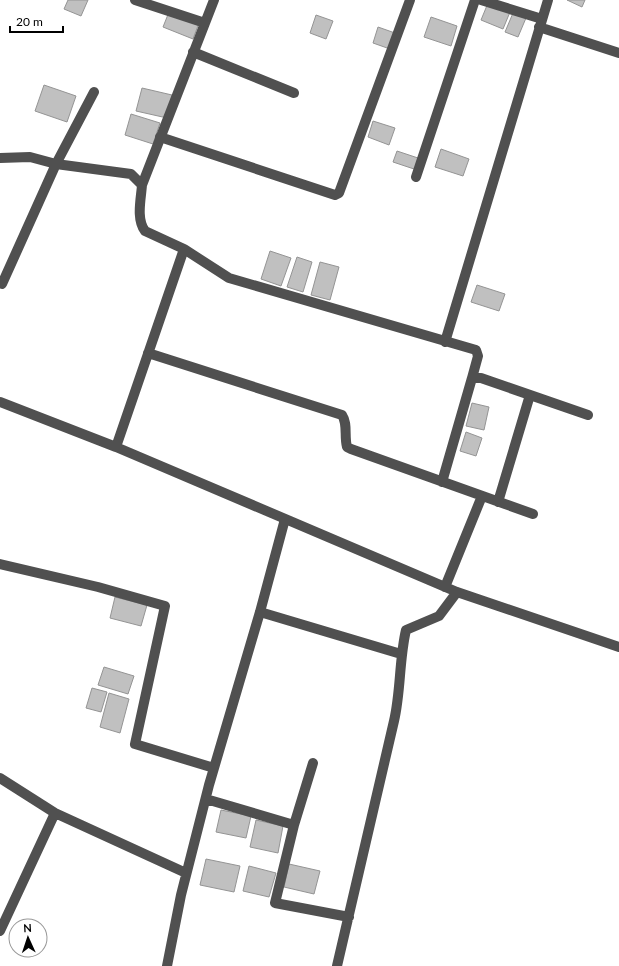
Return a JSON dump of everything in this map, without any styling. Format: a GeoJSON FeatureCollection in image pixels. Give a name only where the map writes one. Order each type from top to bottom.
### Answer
{"type":"FeatureCollection","features":[{"type":"Feature","properties":{"kind":"street"},"geometry":{"type":"LineString","coordinates":[[135,0],[205,23]]}},
{"type":"Feature","properties":{"kind":"street"},"geometry":{"type":"LineString","coordinates":[[214,0],[142,185],[141,226],[145,231],[184,249],[229,278],[476,350],[478,356],[442,482]]}},
{"type":"Feature","properties":{"kind":"street"},"geometry":{"type":"LineString","coordinates":[[160,137],[335,195],[339,193],[410,0]]}},
{"type":"Feature","properties":{"kind":"street"},"geometry":{"type":"LineString","coordinates":[[416,177],[475,0]]}},
{"type":"Feature","properties":{"kind":"street"},"geometry":{"type":"LineString","coordinates":[[481,0],[619,53]]}},
{"type":"Feature","properties":{"kind":"street"},"geometry":{"type":"LineString","coordinates":[[445,342],[548,0]]}},
{"type":"Feature","properties":{"kind":"street"},"geometry":{"type":"LineString","coordinates":[[193,52],[294,93]]}},
{"type":"Feature","properties":{"kind":"street"},"geometry":{"type":"LineString","coordinates":[[2,284],[56,164],[94,92]]}},
{"type":"Feature","properties":{"kind":"street"},"geometry":{"type":"LineString","coordinates":[[0,158],[30,157],[56,164],[131,174],[142,185]]}},
{"type":"Feature","properties":{"kind":"street"},"geometry":{"type":"LineString","coordinates":[[116,447],[184,249]]}},
{"type":"Feature","properties":{"kind":"street"},"geometry":{"type":"LineString","coordinates":[[148,353],[342,415],[345,423],[347,447],[533,514]]}},
{"type":"Feature","properties":{"kind":"street"},"geometry":{"type":"LineString","coordinates":[[472,378],[481,378],[588,415]]}},
{"type":"Feature","properties":{"kind":"street"},"geometry":{"type":"LineString","coordinates":[[498,502],[530,395]]}},
{"type":"Feature","properties":{"kind":"street"},"geometry":{"type":"LineString","coordinates":[[0,402],[116,447],[457,592],[619,647]]}},
{"type":"Feature","properties":{"kind":"street"},"geometry":{"type":"LineString","coordinates":[[445,587],[482,496]]}},
{"type":"Feature","properties":{"kind":"street"},"geometry":{"type":"LineString","coordinates":[[168,966],[186,873],[214,768],[260,612],[285,519]]}},
{"type":"Feature","properties":{"kind":"street"},"geometry":{"type":"LineString","coordinates":[[0,564],[98,587],[165,606],[135,744],[214,768]]}},
{"type":"Feature","properties":{"kind":"street"},"geometry":{"type":"LineString","coordinates":[[337,966],[398,704],[401,654],[406,630],[440,616],[457,592]]}},
{"type":"Feature","properties":{"kind":"street"},"geometry":{"type":"LineString","coordinates":[[260,612],[401,654]]}},
{"type":"Feature","properties":{"kind":"street"},"geometry":{"type":"LineString","coordinates":[[313,763],[294,824],[275,903],[349,916]]}},
{"type":"Feature","properties":{"kind":"street"},"geometry":{"type":"LineString","coordinates":[[0,778],[55,813],[186,873]]}},
{"type":"Feature","properties":{"kind":"street"},"geometry":{"type":"LineString","coordinates":[[206,799],[294,824]]}},
{"type":"Feature","properties":{"kind":"street"},"geometry":{"type":"LineString","coordinates":[[0,931],[55,813]]}},
{"type":"Feature","properties":{"kind":"building"},"geometry":{"type":"Polygon","coordinates":[[[68,0],[88,0],[81,16],[64,9],[68,0]]]}},
{"type":"Feature","properties":{"kind":"building"},"geometry":{"type":"Polygon","coordinates":[[[567,0],[585,0],[582,7],[567,0]]]}},
{"type":"Feature","properties":{"kind":"building"},"geometry":{"type":"Polygon","coordinates":[[[488,3],[510,12],[503,29],[481,20],[488,3]]]}},
{"type":"Feature","properties":{"kind":"building"},"geometry":{"type":"Polygon","coordinates":[[[169,12],[199,23],[193,39],[163,27],[169,12]]]}},
{"type":"Feature","properties":{"kind":"building"},"geometry":{"type":"Polygon","coordinates":[[[513,13],[526,18],[518,37],[505,32],[513,13]]]}},
{"type":"Feature","properties":{"kind":"building"},"geometry":{"type":"Polygon","coordinates":[[[316,15],[333,21],[326,39],[310,33],[316,15]]]}},
{"type":"Feature","properties":{"kind":"building"},"geometry":{"type":"Polygon","coordinates":[[[431,17],[457,26],[451,46],[424,37],[431,17]]]}},
{"type":"Feature","properties":{"kind":"building"},"geometry":{"type":"Polygon","coordinates":[[[378,27],[395,33],[390,49],[373,43],[378,27]]]}},
{"type":"Feature","properties":{"kind":"building"},"geometry":{"type":"Polygon","coordinates":[[[44,85],[76,96],[67,122],[35,111],[44,85]]]}},
{"type":"Feature","properties":{"kind":"building"},"geometry":{"type":"Polygon","coordinates":[[[142,88],[172,95],[167,118],[136,111],[142,88]]]}},
{"type":"Feature","properties":{"kind":"building"},"geometry":{"type":"Polygon","coordinates":[[[131,114],[160,123],[153,144],[125,135],[131,114]]]}},
{"type":"Feature","properties":{"kind":"building"},"geometry":{"type":"Polygon","coordinates":[[[373,121],[395,128],[389,145],[368,137],[373,121]]]}},
{"type":"Feature","properties":{"kind":"building"},"geometry":{"type":"Polygon","coordinates":[[[441,149],[469,159],[463,176],[435,167],[441,149]]]}},
{"type":"Feature","properties":{"kind":"building"},"geometry":{"type":"Polygon","coordinates":[[[397,151],[421,159],[417,170],[393,162],[397,151]]]}},
{"type":"Feature","properties":{"kind":"building"},"geometry":{"type":"Polygon","coordinates":[[[270,251],[291,258],[281,286],[261,279],[270,251]]]}},
{"type":"Feature","properties":{"kind":"building"},"geometry":{"type":"Polygon","coordinates":[[[297,257],[312,262],[303,292],[287,287],[297,257]]]}},
{"type":"Feature","properties":{"kind":"building"},"geometry":{"type":"Polygon","coordinates":[[[320,262],[339,267],[330,300],[311,295],[320,262]]]}},
{"type":"Feature","properties":{"kind":"building"},"geometry":{"type":"Polygon","coordinates":[[[477,285],[505,294],[499,311],[471,302],[477,285]]]}},
{"type":"Feature","properties":{"kind":"building"},"geometry":{"type":"Polygon","coordinates":[[[472,403],[489,407],[484,430],[466,426],[472,403]]]}},
{"type":"Feature","properties":{"kind":"building"},"geometry":{"type":"Polygon","coordinates":[[[466,432],[482,438],[476,456],[460,451],[466,432]]]}},
{"type":"Feature","properties":{"kind":"building"},"geometry":{"type":"Polygon","coordinates":[[[115,597],[147,605],[141,626],[110,618],[115,597]]]}},
{"type":"Feature","properties":{"kind":"building"},"geometry":{"type":"Polygon","coordinates":[[[104,667],[134,676],[128,694],[98,685],[104,667]]]}},
{"type":"Feature","properties":{"kind":"building"},"geometry":{"type":"Polygon","coordinates":[[[92,688],[107,692],[101,712],[86,708],[92,688]]]}},
{"type":"Feature","properties":{"kind":"building"},"geometry":{"type":"Polygon","coordinates":[[[109,693],[129,699],[120,733],[100,727],[109,693]]]}},
{"type":"Feature","properties":{"kind":"building"},"geometry":{"type":"Polygon","coordinates":[[[221,810],[251,816],[246,838],[216,832],[221,810]]]}},
{"type":"Feature","properties":{"kind":"building"},"geometry":{"type":"Polygon","coordinates":[[[256,820],[283,826],[278,853],[250,847],[256,820]]]}},
{"type":"Feature","properties":{"kind":"building"},"geometry":{"type":"Polygon","coordinates":[[[206,859],[240,866],[234,892],[200,885],[206,859]]]}},
{"type":"Feature","properties":{"kind":"building"},"geometry":{"type":"Polygon","coordinates":[[[289,864],[320,871],[314,894],[284,887],[289,864]]]}},
{"type":"Feature","properties":{"kind":"building"},"geometry":{"type":"Polygon","coordinates":[[[249,866],[276,873],[269,897],[243,891],[249,866]]]}}]}
